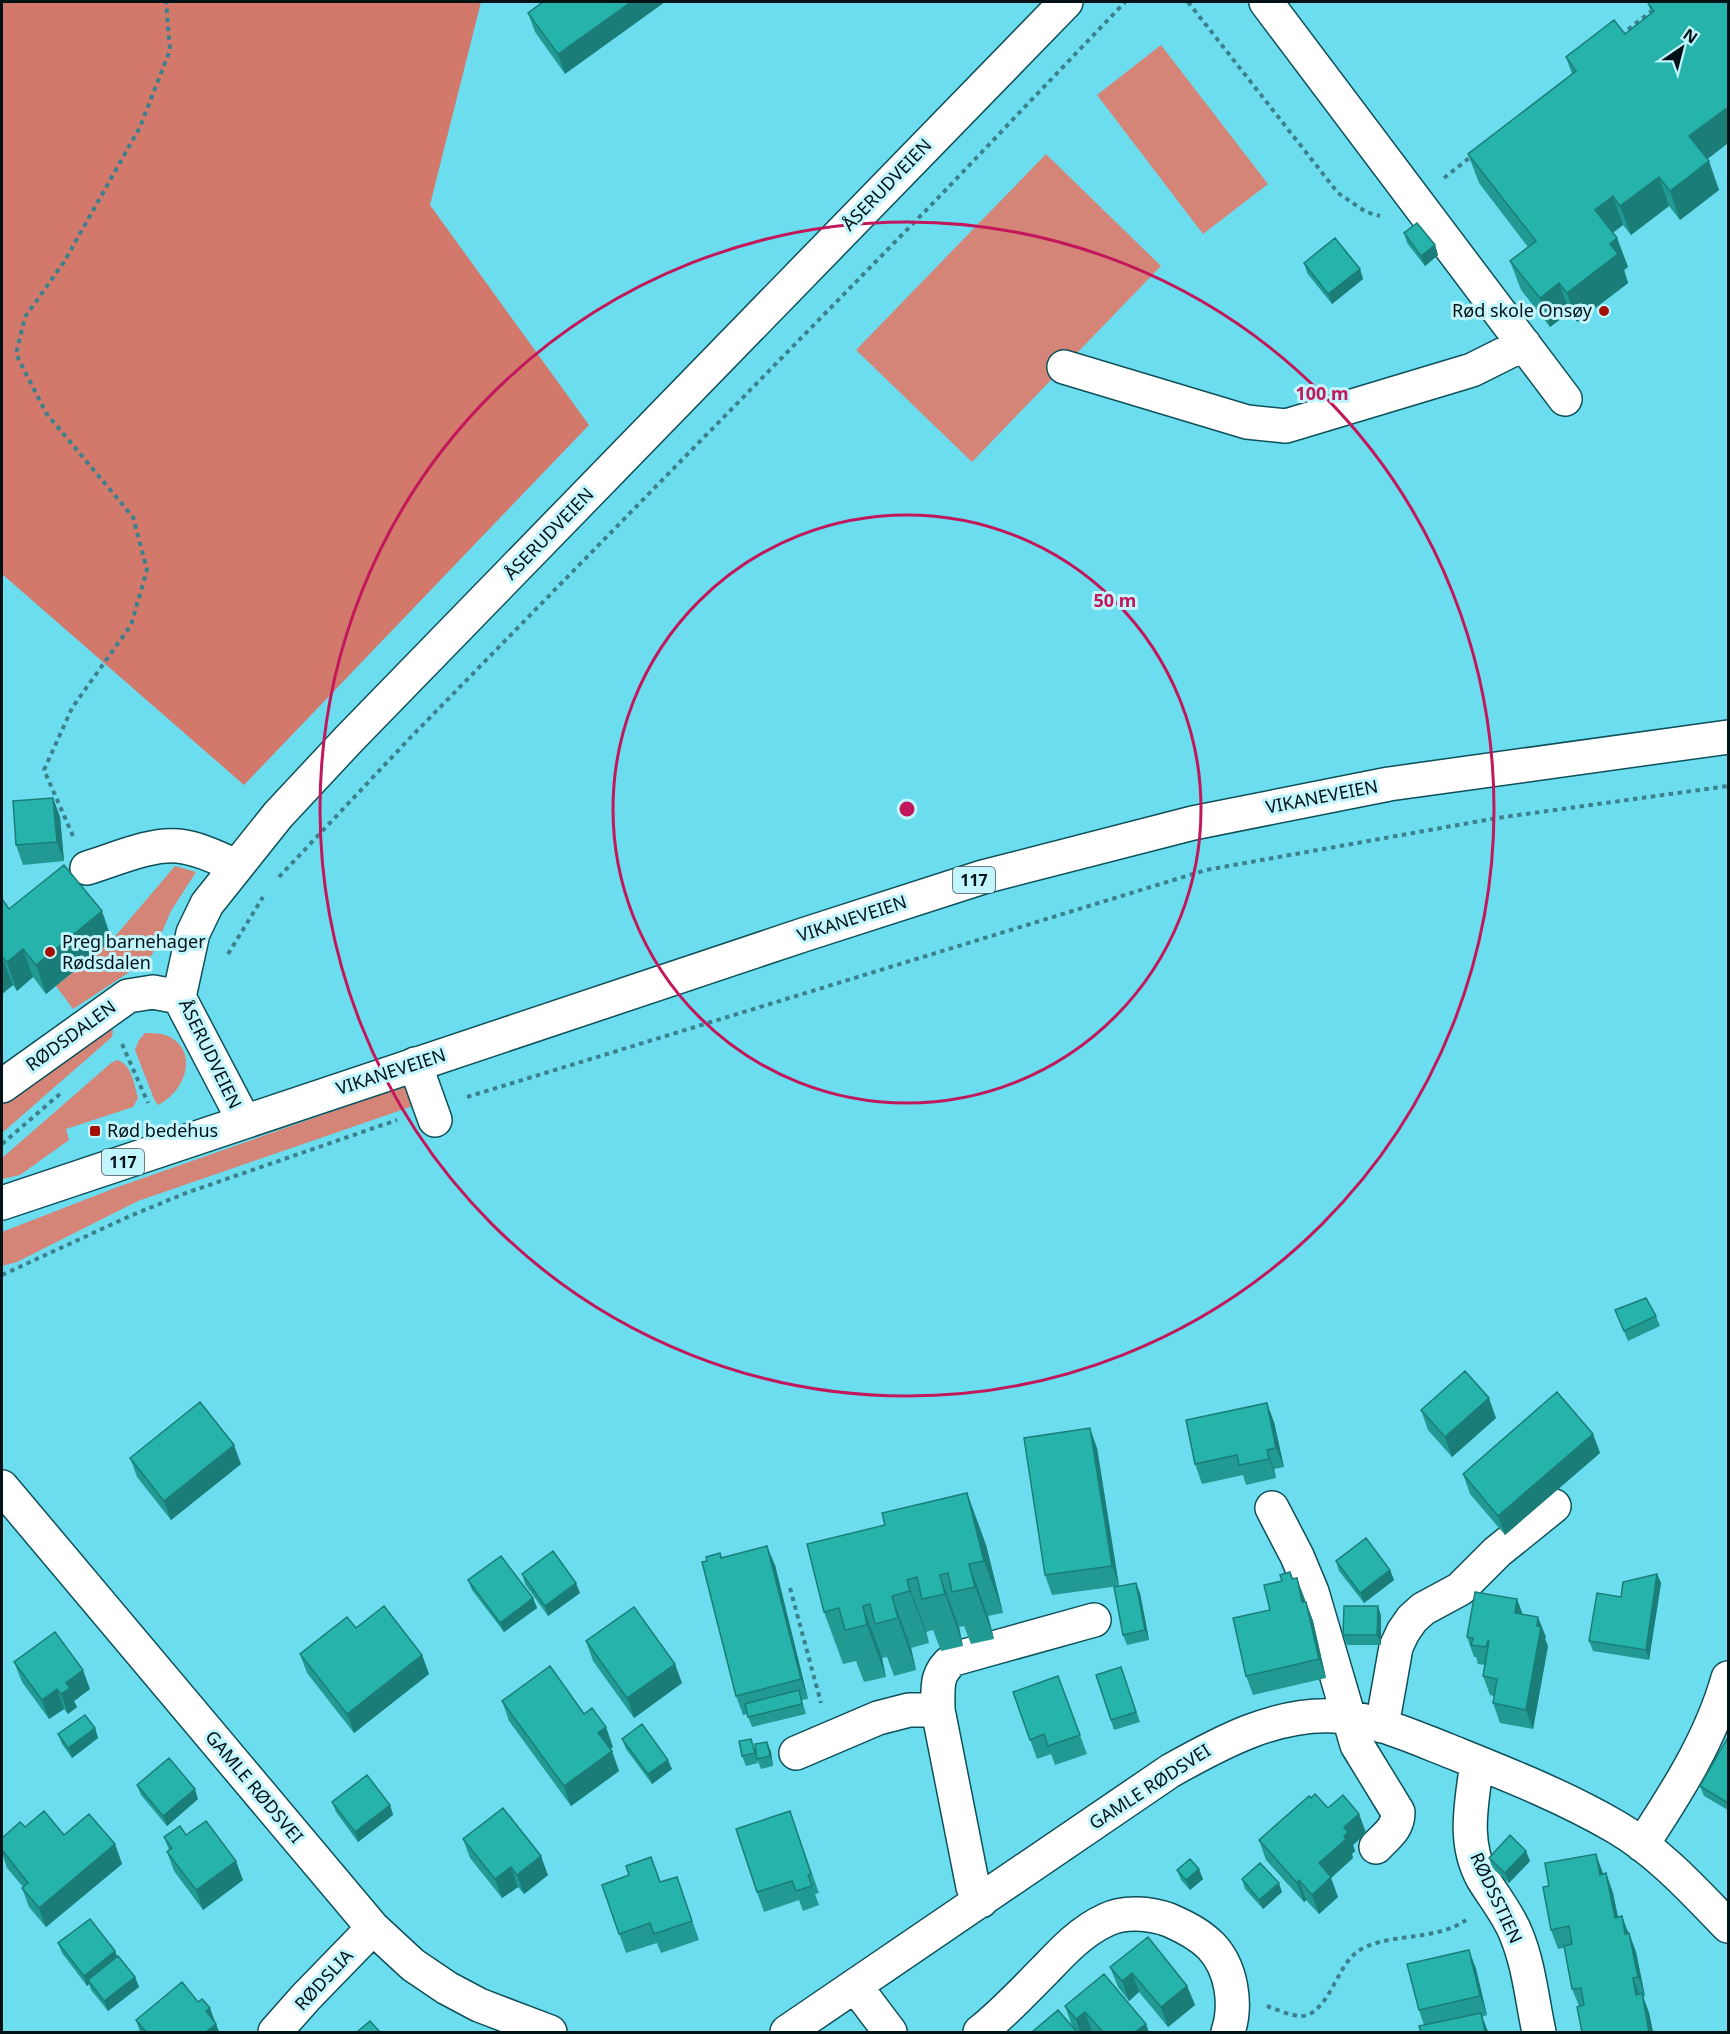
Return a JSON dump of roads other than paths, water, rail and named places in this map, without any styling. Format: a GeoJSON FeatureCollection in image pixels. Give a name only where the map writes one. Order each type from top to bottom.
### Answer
{"type":"FeatureCollection","features":[{"type":"Feature","properties":{"kind":"street","name":"ÅSERUDVEIEN"},"geometry":{"type":"LineString","coordinates":[[244,1121],[179,997],[193,933],[207,904],[278,815],[349,739],[1066,2]]}},
{"type":"Feature","properties":{"kind":"street"},"geometry":{"type":"LineString","coordinates":[[1266,2],[1565,399]]}},
{"type":"Feature","properties":{"kind":"street"},"geometry":{"type":"LineString","coordinates":[[1064,367],[1247,422],[1286,426],[1472,370],[1524,344]]}},
{"type":"Feature","properties":{"kind":"street","name":"VIKANEVEIEN"},"geometry":{"type":"LineString","coordinates":[[2,1203],[983,877],[1193,823],[1389,784],[1728,737]]}},
{"type":"Feature","properties":{"kind":"street"},"geometry":{"type":"LineString","coordinates":[[87,868],[158,846],[179,846],[236,866]]}},
{"type":"Feature","properties":{"kind":"street","name":"RØDSDALEN"},"geometry":{"type":"LineString","coordinates":[[2,1086],[128,996],[153,992],[179,997]]}},
{"type":"Feature","properties":{"kind":"street"},"geometry":{"type":"LineString","coordinates":[[415,1064],[433,1114]]}},
{"type":"Feature","properties":{"kind":"street","name":"GAMLE RØDSVEI"},"geometry":{"type":"LineString","coordinates":[[2,1487],[373,1928],[414,1965],[447,1988],[534,2030]]}},
{"type":"Feature","properties":{"kind":"street"},"geometry":{"type":"LineString","coordinates":[[1382,1726],[1396,1647],[1412,1618],[1423,1609],[1460,1589],[1497,1552],[1554,1506]]}},
{"type":"Feature","properties":{"kind":"street"},"geometry":{"type":"LineString","coordinates":[[1272,1508],[1297,1556],[1312,1592],[1357,1745],[1398,1812],[1398,1822],[1376,1847]]}},
{"type":"Feature","properties":{"kind":"street"},"geometry":{"type":"LineString","coordinates":[[981,1900],[973,1887],[938,1710],[941,1672],[954,1659],[1094,1620]]}},
{"type":"Feature","properties":{"kind":"street"},"geometry":{"type":"LineString","coordinates":[[1642,1845],[1675,1795],[1703,1744],[1723,1699],[1728,1678]]}},
{"type":"Feature","properties":{"kind":"street"},"geometry":{"type":"LineString","coordinates":[[796,1754],[888,1715],[909,1710],[938,1710]]}},
{"type":"Feature","properties":{"kind":"street","name":"GAMLE RØDSVEI"},"geometry":{"type":"LineString","coordinates":[[787,2032],[1170,1771],[1219,1743],[1259,1728],[1298,1719],[1334,1716],[1382,1726],[1477,1762],[1584,1810],[1642,1845],[1684,1882],[1728,1926]]}},
{"type":"Feature","properties":{"kind":"street","name":"RØDSSTIEN"},"geometry":{"type":"LineString","coordinates":[[1477,1762],[1468,1823],[1472,1848],[1482,1877],[1516,1934],[1527,1969],[1539,2032]]}},
{"type":"Feature","properties":{"kind":"street"},"geometry":{"type":"LineString","coordinates":[[980,2032],[1000,2016],[1077,1937],[1107,1919],[1137,1914],[1159,1916],[1190,1928],[1212,1948],[1226,1970],[1233,1994],[1231,2024],[1228,2032]]}},
{"type":"Feature","properties":{"kind":"street","name":"RØDSLIA"},"geometry":{"type":"LineString","coordinates":[[275,2032],[373,1928]]}},
{"type":"Feature","properties":{"kind":"street"},"geometry":{"type":"LineString","coordinates":[[856,1987],[890,2032]]}},
{"type":"Feature","properties":{"kind":"place","name":"Rød skole Onsøy"},"geometry":{"type":"Point","coordinates":[1604,311]}},
{"type":"Feature","properties":{"kind":"place","name":"Preg barnehager Rødsdalen"},"geometry":{"type":"Point","coordinates":[50,952]}},
{"type":"Feature","properties":{"kind":"place","name":"Rød bedehus"},"geometry":{"type":"Point","coordinates":[95,1131]}}]}
